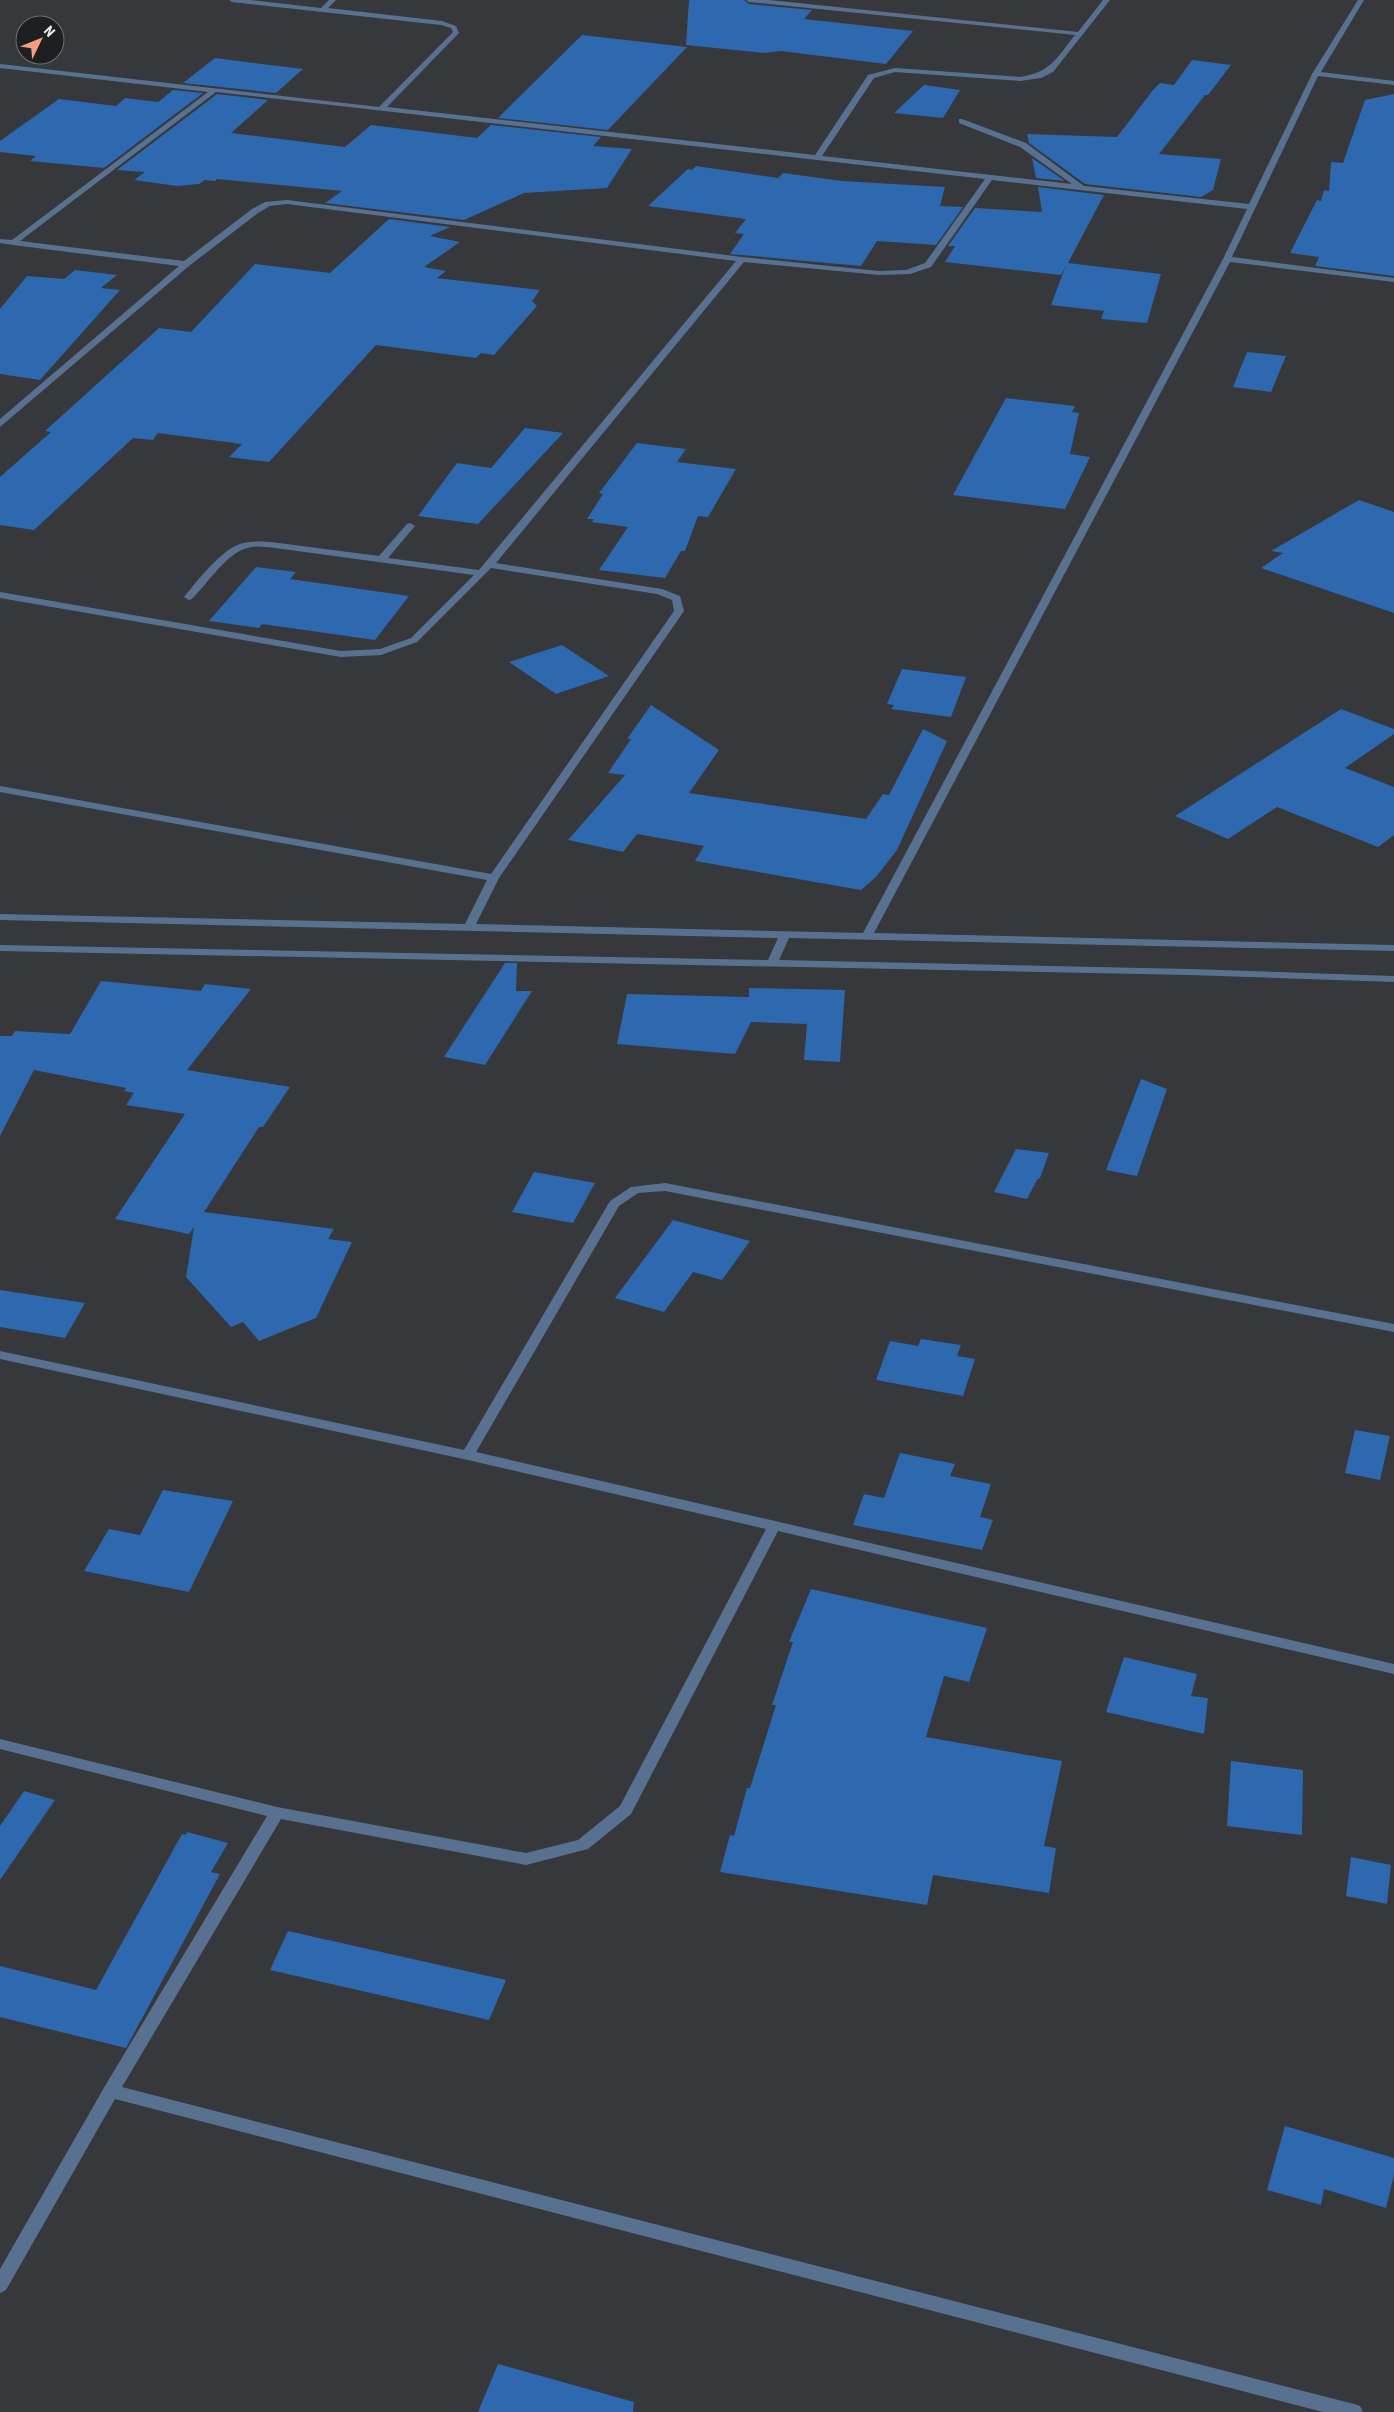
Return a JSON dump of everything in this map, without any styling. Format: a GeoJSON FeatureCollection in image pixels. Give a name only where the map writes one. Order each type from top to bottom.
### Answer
{"type":"FeatureCollection","features":[{"type":"Feature","properties":{"kind":"street"},"geometry":{"type":"LineString","coordinates":[[232,0],[442,23],[454,27],[457,32],[382,108]]}},
{"type":"Feature","properties":{"kind":"street"},"geometry":{"type":"LineString","coordinates":[[322,10],[334,0]]}},
{"type":"Feature","properties":{"kind":"street"},"geometry":{"type":"LineString","coordinates":[[749,0],[1081,34]]}},
{"type":"Feature","properties":{"kind":"street"},"geometry":{"type":"LineString","coordinates":[[818,157],[871,77],[895,70],[1020,79],[1038,76],[1050,70],[1107,0]]}},
{"type":"Feature","properties":{"kind":"street"},"geometry":{"type":"LineString","coordinates":[[867,936],[1227,259],[1316,74],[1362,0]]}},
{"type":"Feature","properties":{"kind":"street"},"geometry":{"type":"LineString","coordinates":[[0,66],[1253,207]]}},
{"type":"Feature","properties":{"kind":"street"},"geometry":{"type":"LineString","coordinates":[[1316,74],[1394,83]]}},
{"type":"Feature","properties":{"kind":"street"},"geometry":{"type":"LineString","coordinates":[[13,243],[216,89]]}},
{"type":"Feature","properties":{"kind":"street"},"geometry":{"type":"LineString","coordinates":[[962,121],[1023,145],[1082,188]]}},
{"type":"Feature","properties":{"kind":"street"},"geometry":{"type":"LineString","coordinates":[[0,424],[186,264],[255,211],[268,204],[287,202],[742,259],[879,273],[907,272],[928,265],[990,178]]}},
{"type":"Feature","properties":{"kind":"street"},"geometry":{"type":"LineString","coordinates":[[0,241],[186,264]]}},
{"type":"Feature","properties":{"kind":"street"},"geometry":{"type":"LineString","coordinates":[[0,595],[341,654],[381,652],[414,640],[489,565],[742,259]]}},
{"type":"Feature","properties":{"kind":"street"},"geometry":{"type":"LineString","coordinates":[[1227,259],[1394,280]]}},
{"type":"Feature","properties":{"kind":"street"},"geometry":{"type":"LineString","coordinates":[[382,560],[410,526]]}},
{"type":"Feature","properties":{"kind":"street"},"geometry":{"type":"LineString","coordinates":[[189,597],[233,551],[242,546],[253,544],[275,545],[481,573]]}},
{"type":"Feature","properties":{"kind":"street"},"geometry":{"type":"LineString","coordinates":[[468,928],[494,878],[679,611],[677,598],[659,591],[489,565]]}},
{"type":"Feature","properties":{"kind":"street"},"geometry":{"type":"LineString","coordinates":[[0,789],[494,878]]}},
{"type":"Feature","properties":{"kind":"street"},"geometry":{"type":"LineString","coordinates":[[0,917],[1394,948]]}},
{"type":"Feature","properties":{"kind":"street"},"geometry":{"type":"LineString","coordinates":[[772,964],[785,935]]}},
{"type":"Feature","properties":{"kind":"street"},"geometry":{"type":"LineString","coordinates":[[0,948],[1180,971],[1394,979]]}},
{"type":"Feature","properties":{"kind":"street"},"geometry":{"type":"LineString","coordinates":[[468,1455],[614,1204],[635,1190],[665,1186],[1394,1328]]}},
{"type":"Feature","properties":{"kind":"street"},"geometry":{"type":"LineString","coordinates":[[0,1355],[468,1455],[1394,1669]]}},
{"type":"Feature","properties":{"kind":"street"},"geometry":{"type":"LineString","coordinates":[[0,1744],[277,1813],[526,1860],[583,1844],[626,1810],[774,1526]]}},
{"type":"Feature","properties":{"kind":"street"},"geometry":{"type":"LineString","coordinates":[[0,2285],[110,2091],[277,1813]]}},
{"type":"Feature","properties":{"kind":"street"},"geometry":{"type":"LineString","coordinates":[[110,2091],[1354,2412]]}},
{"type":"Feature","properties":{"kind":"building"},"geometry":{"type":"Polygon","coordinates":[[[689,0],[744,0],[749,4],[812,10],[804,19],[913,31],[886,64],[781,51],[765,53],[686,45],[689,0]]]}},
{"type":"Feature","properties":{"kind":"building"},"geometry":{"type":"Polygon","coordinates":[[[582,35],[687,47],[608,130],[498,118],[582,35]]]}},
{"type":"Feature","properties":{"kind":"building"},"geometry":{"type":"Polygon","coordinates":[[[215,58],[303,69],[276,93],[183,83],[215,58]]]}},
{"type":"Feature","properties":{"kind":"building"},"geometry":{"type":"Polygon","coordinates":[[[1192,60],[1231,65],[1159,154],[1221,159],[1213,190],[1201,197],[1085,184],[1029,143],[1027,134],[1117,137],[1153,90],[1160,83],[1174,85],[1192,60]]]}},
{"type":"Feature","properties":{"kind":"building"},"geometry":{"type":"Polygon","coordinates":[[[924,85],[960,90],[943,118],[894,113],[924,85]]]}},
{"type":"Feature","properties":{"kind":"building"},"geometry":{"type":"Polygon","coordinates":[[[173,90],[203,93],[104,168],[30,161],[36,156],[0,152],[0,141],[59,99],[116,106],[125,98],[158,102],[173,90]]]}},
{"type":"Feature","properties":{"kind":"building"},"geometry":{"type":"Polygon","coordinates":[[[217,94],[268,100],[231,133],[345,147],[371,125],[477,138],[491,125],[601,137],[593,146],[632,149],[607,188],[524,193],[464,220],[325,203],[342,191],[216,179],[216,181],[205,180],[199,184],[177,186],[134,180],[145,172],[117,170],[217,94]]]}},
{"type":"Feature","properties":{"kind":"building"},"geometry":{"type":"Polygon","coordinates":[[[1394,94],[1394,276],[1315,266],[1319,257],[1290,253],[1317,200],[1321,201],[1324,190],[1329,191],[1331,162],[1343,163],[1365,100],[1394,94]]]}},
{"type":"Feature","properties":{"kind":"building"},"geometry":{"type":"Polygon","coordinates":[[[1032,158],[1065,181],[1036,178],[1032,158]]]}},
{"type":"Feature","properties":{"kind":"building"},"geometry":{"type":"Polygon","coordinates":[[[696,166],[778,178],[783,173],[842,181],[945,187],[940,206],[963,207],[936,245],[877,241],[861,266],[730,254],[744,234],[735,233],[746,219],[648,206],[688,169],[692,170],[696,166]]]}},
{"type":"Feature","properties":{"kind":"building"},"geometry":{"type":"Polygon","coordinates":[[[1038,187],[1104,195],[1068,263],[1161,274],[1147,323],[1101,319],[1104,311],[1051,305],[1066,265],[1061,275],[945,262],[955,246],[948,246],[975,208],[1042,212],[1038,187]]]}},
{"type":"Feature","properties":{"kind":"building"},"geometry":{"type":"Polygon","coordinates":[[[389,219],[450,227],[430,236],[460,242],[424,267],[446,271],[437,278],[540,290],[532,301],[537,306],[494,355],[481,353],[476,358],[376,345],[269,462],[229,457],[242,444],[158,433],[153,440],[133,438],[34,530],[0,525],[0,477],[51,432],[45,431],[159,328],[191,332],[255,264],[330,273],[389,219]]]}},
{"type":"Feature","properties":{"kind":"building"},"geometry":{"type":"Polygon","coordinates":[[[75,270],[117,275],[101,288],[120,290],[40,380],[0,374],[0,309],[27,276],[64,279],[75,270]]]}},
{"type":"Feature","properties":{"kind":"building"},"geometry":{"type":"Polygon","coordinates":[[[1247,352],[1286,356],[1271,392],[1233,387],[1247,352]]]}},
{"type":"Feature","properties":{"kind":"building"},"geometry":{"type":"Polygon","coordinates":[[[1006,398],[1075,406],[1072,412],[1079,413],[1070,454],[1090,457],[1065,509],[953,495],[1006,398]]]}},
{"type":"Feature","properties":{"kind":"building"},"geometry":{"type":"Polygon","coordinates":[[[525,428],[563,433],[478,524],[418,516],[457,463],[491,468],[525,428]]]}},
{"type":"Feature","properties":{"kind":"building"},"geometry":{"type":"Polygon","coordinates":[[[637,443],[686,449],[677,462],[736,469],[708,517],[698,516],[685,551],[681,551],[665,578],[599,570],[628,527],[592,522],[594,519],[587,519],[603,494],[599,493],[637,443]]]}},
{"type":"Feature","properties":{"kind":"building"},"geometry":{"type":"Polygon","coordinates":[[[1359,500],[1394,512],[1394,613],[1261,568],[1283,553],[1271,551],[1359,500]]]}},
{"type":"Feature","properties":{"kind":"building"},"geometry":{"type":"Polygon","coordinates":[[[256,567],[296,572],[290,579],[409,596],[375,640],[262,624],[259,628],[209,621],[256,567]]]}},
{"type":"Feature","properties":{"kind":"building"},"geometry":{"type":"Polygon","coordinates":[[[562,645],[609,676],[556,694],[509,662],[562,645]]]}},
{"type":"Feature","properties":{"kind":"building"},"geometry":{"type":"Polygon","coordinates":[[[902,669],[966,677],[951,717],[891,709],[894,705],[887,704],[902,669]]]}},
{"type":"Feature","properties":{"kind":"building"},"geometry":{"type":"Polygon","coordinates":[[[651,705],[719,750],[689,793],[866,819],[883,794],[889,795],[923,729],[947,741],[897,850],[876,877],[861,890],[695,861],[704,846],[637,834],[623,852],[568,840],[625,775],[608,773],[631,739],[627,739],[651,705]]]}},
{"type":"Feature","properties":{"kind":"building"},"geometry":{"type":"Polygon","coordinates":[[[1341,709],[1394,729],[1394,734],[1345,768],[1394,787],[1394,835],[1378,847],[1277,807],[1228,839],[1175,816],[1341,709]]]}},
{"type":"Feature","properties":{"kind":"building"},"geometry":{"type":"Polygon","coordinates":[[[505,963],[517,963],[516,991],[532,991],[485,1065],[444,1057],[505,963]]]}},
{"type":"Feature","properties":{"kind":"building"},"geometry":{"type":"Polygon","coordinates":[[[101,981],[201,991],[205,984],[251,989],[187,1070],[290,1087],[263,1127],[259,1127],[204,1212],[334,1229],[328,1239],[352,1242],[316,1318],[259,1341],[243,1322],[231,1327],[186,1277],[194,1227],[189,1234],[115,1219],[185,1114],[126,1105],[134,1093],[124,1091],[126,1088],[34,1070],[0,1136],[0,1036],[12,1036],[15,1031],[70,1034],[101,981]]]}},
{"type":"Feature","properties":{"kind":"building"},"geometry":{"type":"Polygon","coordinates":[[[749,988],[845,990],[840,1062],[804,1060],[807,1024],[751,1022],[735,1054],[617,1044],[627,994],[749,997],[749,988]]]}},
{"type":"Feature","properties":{"kind":"building"},"geometry":{"type":"Polygon","coordinates":[[[1141,1079],[1167,1089],[1137,1176],[1106,1170],[1141,1079]]]}},
{"type":"Feature","properties":{"kind":"building"},"geometry":{"type":"Polygon","coordinates":[[[1016,1149],[1049,1153],[1040,1178],[1027,1199],[994,1192],[1016,1149]]]}},
{"type":"Feature","properties":{"kind":"building"},"geometry":{"type":"Polygon","coordinates":[[[534,1172],[595,1183],[573,1223],[512,1212],[534,1172]]]}},
{"type":"Feature","properties":{"kind":"building"},"geometry":{"type":"Polygon","coordinates":[[[673,1220],[750,1241],[722,1280],[693,1272],[664,1312],[615,1298],[673,1220]]]}},
{"type":"Feature","properties":{"kind":"building"},"geometry":{"type":"Polygon","coordinates":[[[0,1290],[85,1303],[65,1338],[0,1327],[0,1290]]]}},
{"type":"Feature","properties":{"kind":"building"},"geometry":{"type":"Polygon","coordinates":[[[921,1339],[961,1345],[957,1356],[975,1359],[963,1396],[876,1380],[890,1341],[918,1346],[921,1339]]]}},
{"type":"Feature","properties":{"kind":"building"},"geometry":{"type":"Polygon","coordinates":[[[1355,1430],[1390,1436],[1380,1480],[1345,1473],[1355,1430]]]}},
{"type":"Feature","properties":{"kind":"building"},"geometry":{"type":"Polygon","coordinates":[[[900,1453],[955,1464],[950,1476],[991,1484],[980,1517],[993,1520],[982,1550],[853,1525],[864,1494],[884,1498],[900,1453]]]}},
{"type":"Feature","properties":{"kind":"building"},"geometry":{"type":"Polygon","coordinates":[[[163,1490],[233,1501],[189,1592],[84,1571],[109,1529],[140,1535],[163,1490]]]}},
{"type":"Feature","properties":{"kind":"building"},"geometry":{"type":"Polygon","coordinates":[[[811,1589],[987,1628],[969,1682],[944,1676],[926,1737],[1062,1761],[1044,1846],[1056,1848],[1049,1893],[933,1875],[927,1905],[720,1872],[730,1835],[734,1836],[747,1788],[750,1788],[776,1705],[772,1705],[793,1642],[789,1642],[811,1589]]]}},
{"type":"Feature","properties":{"kind":"building"},"geometry":{"type":"Polygon","coordinates":[[[1124,1657],[1197,1674],[1191,1696],[1208,1698],[1204,1734],[1106,1712],[1124,1657]]]}},
{"type":"Feature","properties":{"kind":"building"},"geometry":{"type":"Polygon","coordinates":[[[1231,1761],[1303,1770],[1302,1835],[1227,1826],[1231,1761]]]}},
{"type":"Feature","properties":{"kind":"building"},"geometry":{"type":"Polygon","coordinates":[[[24,1791],[55,1800],[0,1880],[0,1826],[24,1791]]]}},
{"type":"Feature","properties":{"kind":"building"},"geometry":{"type":"Polygon","coordinates":[[[187,1832],[228,1843],[211,1872],[220,1874],[126,2048],[0,2017],[0,1966],[96,1990],[182,1834],[186,1835],[187,1832]]]}},
{"type":"Feature","properties":{"kind":"building"},"geometry":{"type":"Polygon","coordinates":[[[1351,1857],[1391,1865],[1387,1904],[1346,1896],[1351,1857]]]}},
{"type":"Feature","properties":{"kind":"building"},"geometry":{"type":"Polygon","coordinates":[[[288,1931],[506,1980],[489,2020],[270,1970],[288,1931]]]}},
{"type":"Feature","properties":{"kind":"building"},"geometry":{"type":"Polygon","coordinates":[[[1285,2126],[1394,2158],[1394,2175],[1386,2208],[1324,2189],[1321,2205],[1267,2190],[1285,2126]]]}},
{"type":"Feature","properties":{"kind":"building"},"geometry":{"type":"Polygon","coordinates":[[[498,2364],[634,2402],[633,2412],[478,2412],[498,2364]]]}}]}
